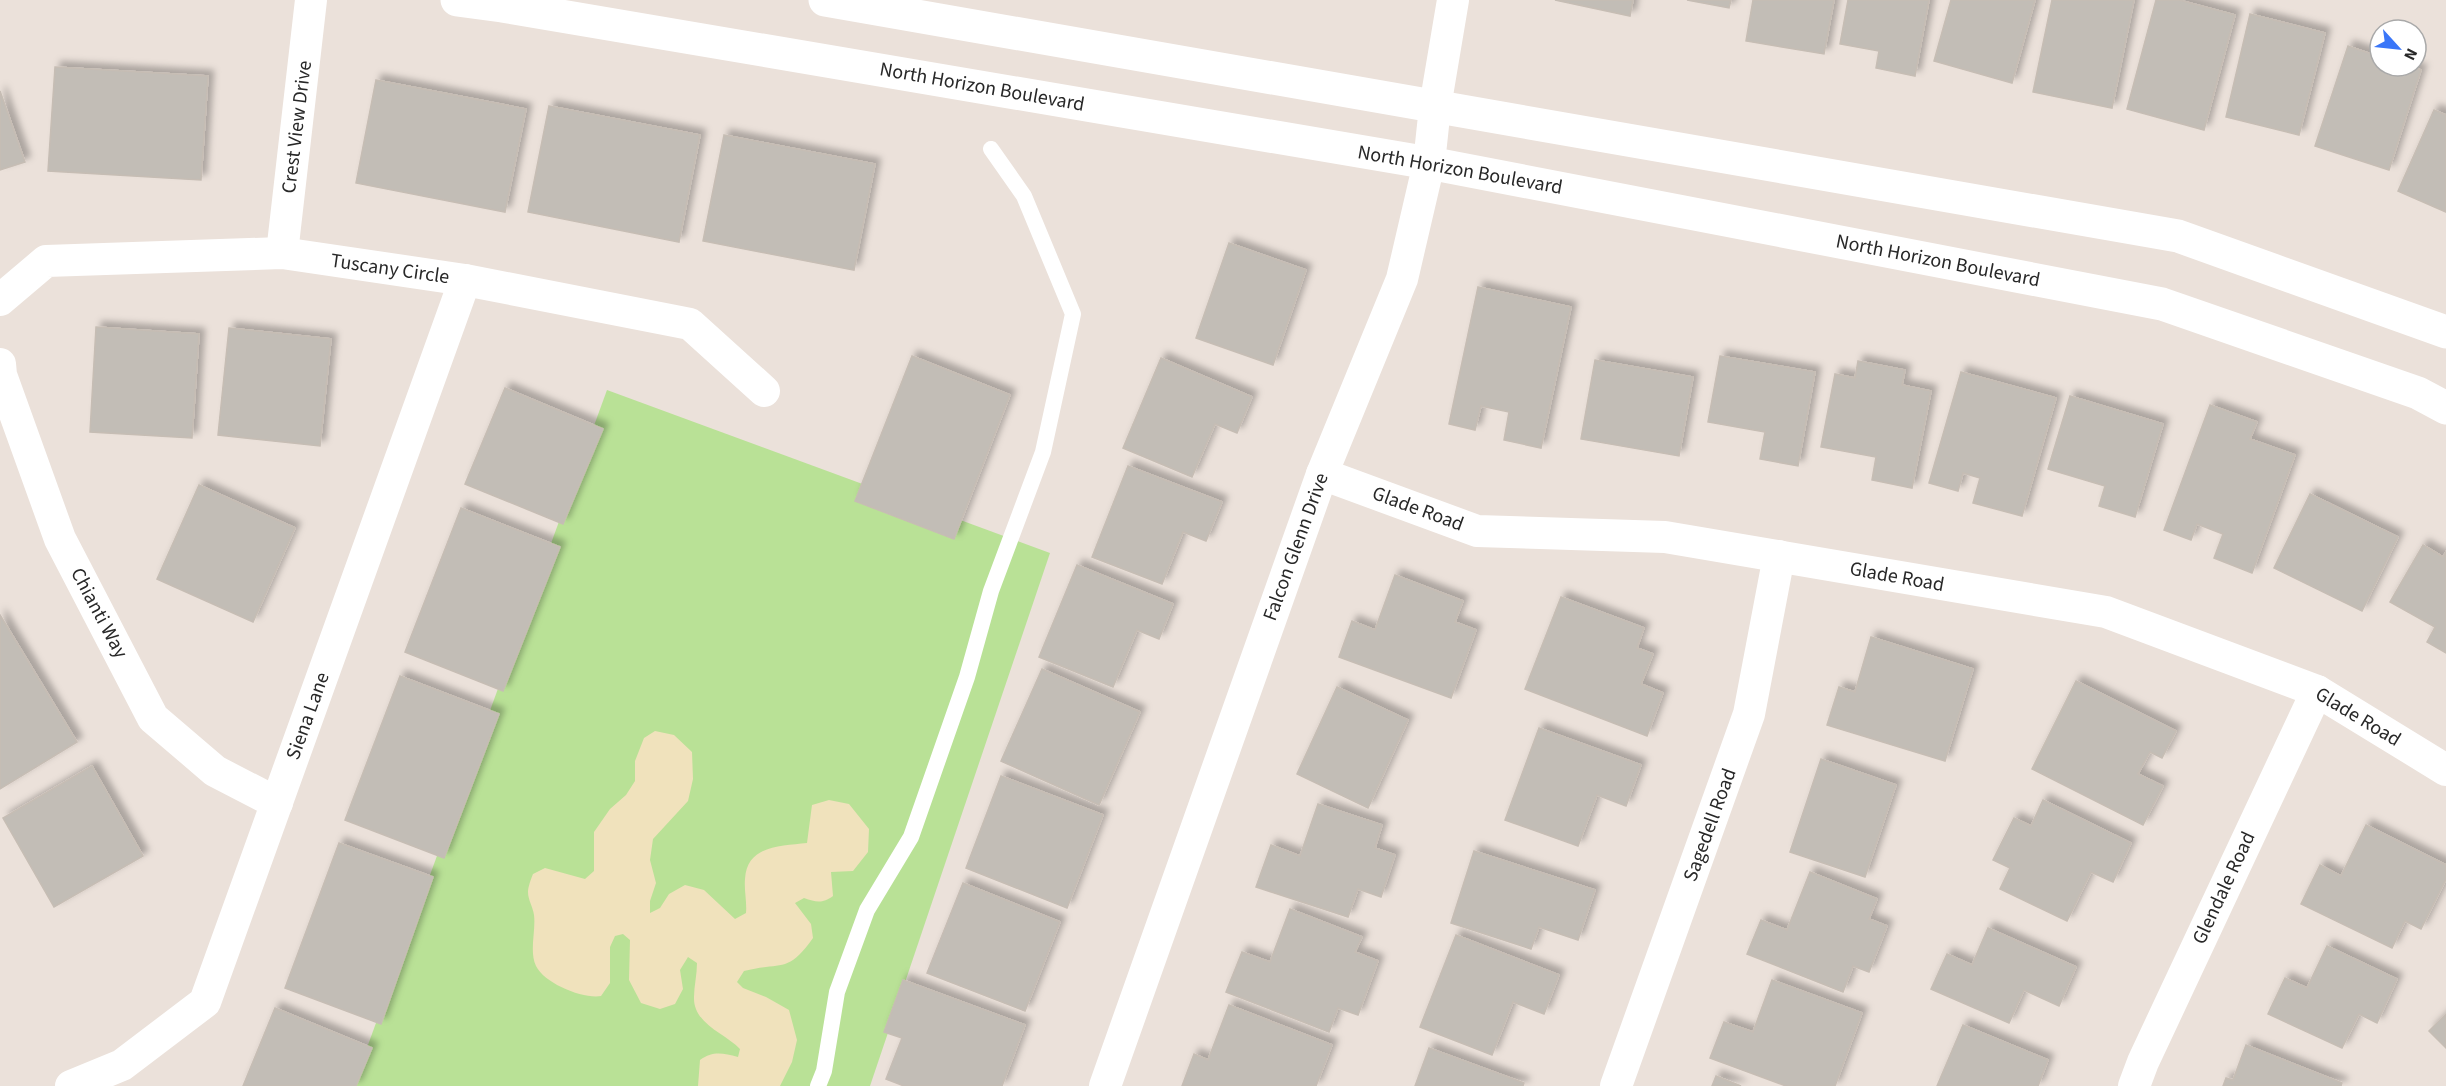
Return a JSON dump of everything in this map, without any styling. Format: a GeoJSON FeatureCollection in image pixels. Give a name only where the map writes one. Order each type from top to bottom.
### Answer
{"type":"FeatureCollection","features":[{"type":"Feature","properties":{"kind":"street","name":"Crest View Drive"},"geometry":{"type":"LineString","coordinates":[[282,254],[311,0]]}},
{"type":"Feature","properties":{"kind":"street","name":"North Horizon Boulevard"},"geometry":{"type":"LineString","coordinates":[[458,0],[1429,163],[2162,304],[2418,393],[2446,408]]}},
{"type":"Feature","properties":{"kind":"street"},"geometry":{"type":"LineString","coordinates":[[825,0],[2178,236],[2446,332]]}},
{"type":"Feature","properties":{"kind":"street","name":"Falcon Glenn Drive"},"geometry":{"type":"LineString","coordinates":[[1105,1086],[1322,474],[1402,279],[1429,163],[1435,107],[1453,0]]}},
{"type":"Feature","properties":{"kind":"street","name":"Tuscany Circle"},"geometry":{"type":"LineString","coordinates":[[0,300],[46,261],[282,254],[465,280],[690,324],[764,391]]}},
{"type":"Feature","properties":{"kind":"street","name":"Siena Lane"},"geometry":{"type":"LineString","coordinates":[[71,1086],[122,1065],[205,1002],[465,280]]}},
{"type":"Feature","properties":{"kind":"street","name":"Chianti Way"},"geometry":{"type":"LineString","coordinates":[[0,364],[1,375],[60,539],[153,718],[215,771],[277,803]]}},
{"type":"Feature","properties":{"kind":"street","name":"Glade Road"},"geometry":{"type":"LineString","coordinates":[[1322,474],[1477,531],[1665,537],[2106,612],[2317,691],[2446,770]]}},
{"type":"Feature","properties":{"kind":"street","name":"Sagedell Road"},"geometry":{"type":"LineString","coordinates":[[1616,1086],[1749,714],[1779,556]]}},
{"type":"Feature","properties":{"kind":"street","name":"Glendale Road"},"geometry":{"type":"LineString","coordinates":[[2134,1086],[2143,1062],[2317,691]]}},
{"type":"Feature","properties":{"kind":"lane"},"geometry":{"type":"LineString","coordinates":[[818,1086],[824,1071],[837,992],[867,910],[911,837],[967,677],[991,591],[1043,452],[1072,314],[1024,196],[991,149]]}},
{"type":"Feature","properties":{"kind":"green space"},"geometry":{"type":"Polygon","coordinates":[[[607,390],[1050,553],[870,1086],[353,1086],[607,390]]]}},
{"type":"Feature","properties":{"kind":"sand"},"geometry":{"type":"Polygon","coordinates":[[[655,731],[674,735],[692,752],[693,779],[688,801],[653,839],[650,860],[656,883],[650,901],[650,913],[660,908],[669,894],[685,885],[704,890],[735,919],[746,913],[745,879],[752,859],[767,849],[807,843],[812,805],[829,800],[849,804],[869,829],[868,852],[853,871],[831,872],[833,896],[819,902],[804,898],[795,903],[811,924],[813,938],[804,950],[783,965],[744,971],[737,982],[743,988],[766,997],[789,1010],[797,1040],[792,1062],[780,1086],[698,1086],[700,1060],[709,1055],[718,1054],[738,1057],[740,1049],[711,1027],[699,1014],[694,997],[697,963],[688,957],[680,970],[683,989],[675,1004],[660,1009],[641,1003],[629,980],[630,940],[623,934],[615,936],[610,947],[610,983],[601,996],[585,995],[565,989],[547,979],[536,966],[533,954],[534,915],[528,892],[533,874],[545,868],[585,879],[594,871],[594,832],[610,809],[626,795],[635,781],[635,761],[644,738],[655,731]]]}},
{"type":"Feature","properties":{"kind":"building"},"geometry":{"type":"Polygon","coordinates":[[[1555,0],[1633,0],[1630,16],[1555,0]]]}},
{"type":"Feature","properties":{"kind":"building"},"geometry":{"type":"Polygon","coordinates":[[[1687,0],[1731,0],[1729,8],[1687,0]]]}},
{"type":"Feature","properties":{"kind":"building"},"geometry":{"type":"Polygon","coordinates":[[[1753,0],[1834,0],[1824,54],[1746,41],[1753,0]]]}},
{"type":"Feature","properties":{"kind":"building"},"geometry":{"type":"Polygon","coordinates":[[[1848,0],[1929,0],[1915,76],[1876,68],[1879,51],[1840,44],[1848,0]]]}},
{"type":"Feature","properties":{"kind":"building"},"geometry":{"type":"Polygon","coordinates":[[[1951,0],[2035,0],[2012,83],[1934,61],[1951,0]]]}},
{"type":"Feature","properties":{"kind":"building"},"geometry":{"type":"Polygon","coordinates":[[[2052,0],[2134,0],[2112,108],[2033,92],[2052,0]]]}},
{"type":"Feature","properties":{"kind":"building"},"geometry":{"type":"Polygon","coordinates":[[[2156,0],[2179,0],[2235,15],[2204,130],[2127,109],[2156,0]]]}},
{"type":"Feature","properties":{"kind":"building"},"geometry":{"type":"Polygon","coordinates":[[[2250,14],[2325,33],[2299,135],[2226,117],[2250,14]]]}},
{"type":"Feature","properties":{"kind":"building"},"geometry":{"type":"Polygon","coordinates":[[[2348,46],[2368,53],[2368,78],[2418,78],[2389,170],[2315,146],[2348,46]]]}},
{"type":"Feature","properties":{"kind":"building"},"geometry":{"type":"Polygon","coordinates":[[[55,67],[208,76],[201,180],[48,171],[55,67]]]}},
{"type":"Feature","properties":{"kind":"building"},"geometry":{"type":"Polygon","coordinates":[[[376,80],[526,109],[505,212],[356,183],[376,80]]]}},
{"type":"Feature","properties":{"kind":"building"},"geometry":{"type":"Polygon","coordinates":[[[0,91],[25,162],[0,170],[0,91]]]}},
{"type":"Feature","properties":{"kind":"building"},"geometry":{"type":"Polygon","coordinates":[[[549,106],[700,135],[679,242],[528,212],[549,106]]]}},
{"type":"Feature","properties":{"kind":"building"},"geometry":{"type":"Polygon","coordinates":[[[2434,110],[2446,115],[2446,212],[2398,191],[2434,110]]]}},
{"type":"Feature","properties":{"kind":"building"},"geometry":{"type":"Polygon","coordinates":[[[724,135],[875,164],[854,270],[703,241],[724,135]]]}},
{"type":"Feature","properties":{"kind":"building"},"geometry":{"type":"Polygon","coordinates":[[[1229,243],[1306,270],[1273,365],[1196,338],[1229,243]]]}},
{"type":"Feature","properties":{"kind":"building"},"geometry":{"type":"Polygon","coordinates":[[[1478,287],[1571,307],[1541,448],[1504,440],[1509,412],[1481,406],[1475,430],[1449,424],[1478,287]]]}},
{"type":"Feature","properties":{"kind":"building"},"geometry":{"type":"Polygon","coordinates":[[[96,327],[199,334],[192,438],[90,432],[96,327]]]}},
{"type":"Feature","properties":{"kind":"building"},"geometry":{"type":"Polygon","coordinates":[[[229,328],[331,339],[320,446],[218,435],[229,328]]]}},
{"type":"Feature","properties":{"kind":"building"},"geometry":{"type":"Polygon","coordinates":[[[912,356],[1010,395],[954,539],[855,501],[912,356]]]}},
{"type":"Feature","properties":{"kind":"building"},"geometry":{"type":"Polygon","coordinates":[[[1720,356],[1815,372],[1798,466],[1760,459],[1765,432],[1708,422],[1720,356]]]}},
{"type":"Feature","properties":{"kind":"building"},"geometry":{"type":"Polygon","coordinates":[[[1161,358],[1252,397],[1237,433],[1215,424],[1192,477],[1123,448],[1161,358]]]}},
{"type":"Feature","properties":{"kind":"building"},"geometry":{"type":"Polygon","coordinates":[[[1595,360],[1693,377],[1679,456],[1581,439],[1595,360]]]}},
{"type":"Feature","properties":{"kind":"building"},"geometry":{"type":"Polygon","coordinates":[[[1858,361],[1905,370],[1902,385],[1931,391],[1912,488],[1872,480],[1876,457],[1821,447],[1835,374],[1855,378],[1858,361]]]}},
{"type":"Feature","properties":{"kind":"building"},"geometry":{"type":"Polygon","coordinates":[[[1961,372],[2056,398],[2022,516],[1973,503],[1980,478],[1963,473],[1958,491],[1929,483],[1961,372]]]}},
{"type":"Feature","properties":{"kind":"building"},"geometry":{"type":"Polygon","coordinates":[[[505,388],[603,429],[563,524],[465,484],[505,388]]]}},
{"type":"Feature","properties":{"kind":"building"},"geometry":{"type":"Polygon","coordinates":[[[2070,396],[2163,424],[2135,517],[2099,506],[2105,486],[2048,469],[2070,396]]]}},
{"type":"Feature","properties":{"kind":"building"},"geometry":{"type":"Polygon","coordinates":[[[2210,405],[2257,422],[2250,439],[2295,455],[2252,573],[2214,558],[2223,534],[2197,524],[2191,540],[2164,530],[2210,405]]]}},
{"type":"Feature","properties":{"kind":"building"},"geometry":{"type":"Polygon","coordinates":[[[1128,466],[1222,502],[1206,541],[1183,532],[1162,584],[1092,557],[1128,466]]]}},
{"type":"Feature","properties":{"kind":"building"},"geometry":{"type":"Polygon","coordinates":[[[199,485],[295,528],[253,622],[157,579],[199,485]]]}},
{"type":"Feature","properties":{"kind":"building"},"geometry":{"type":"Polygon","coordinates":[[[2310,494],[2398,537],[2362,611],[2274,568],[2310,494]]]}},
{"type":"Feature","properties":{"kind":"building"},"geometry":{"type":"Polygon","coordinates":[[[461,508],[560,547],[503,691],[405,652],[461,508]]]}},
{"type":"Feature","properties":{"kind":"building"},"geometry":{"type":"Polygon","coordinates":[[[2423,545],[2443,557],[2446,552],[2446,653],[2427,642],[2435,627],[2390,602],[2423,545]]]}},
{"type":"Feature","properties":{"kind":"building"},"geometry":{"type":"Polygon","coordinates":[[[1077,565],[1173,604],[1159,639],[1137,630],[1113,687],[1039,657],[1077,565]]]}},
{"type":"Feature","properties":{"kind":"building"},"geometry":{"type":"Polygon","coordinates":[[[1395,575],[1463,601],[1455,622],[1476,630],[1451,698],[1339,657],[1352,621],[1375,630],[1395,575]]]}},
{"type":"Feature","properties":{"kind":"building"},"geometry":{"type":"Polygon","coordinates":[[[1561,597],[1644,628],[1637,648],[1653,654],[1641,684],[1663,693],[1647,736],[1525,689],[1561,597]]]}},
{"type":"Feature","properties":{"kind":"building"},"geometry":{"type":"Polygon","coordinates":[[[0,615],[77,742],[0,789],[0,615]]]}},
{"type":"Feature","properties":{"kind":"building"},"geometry":{"type":"Polygon","coordinates":[[[1871,637],[1973,669],[1945,761],[1827,725],[1839,687],[1855,692],[1871,637]]]}},
{"type":"Feature","properties":{"kind":"building"},"geometry":{"type":"Polygon","coordinates":[[[1042,669],[1140,712],[1099,805],[1001,761],[1042,669]]]}},
{"type":"Feature","properties":{"kind":"building"},"geometry":{"type":"Polygon","coordinates":[[[400,676],[499,714],[444,858],[345,820],[400,676]]]}},
{"type":"Feature","properties":{"kind":"building"},"geometry":{"type":"Polygon","coordinates":[[[2076,681],[2176,731],[2162,758],[2150,752],[2138,774],[2163,786],[2143,825],[2032,769],[2076,681]]]}},
{"type":"Feature","properties":{"kind":"building"},"geometry":{"type":"Polygon","coordinates":[[[1337,687],[1408,720],[1368,808],[1297,774],[1337,687]]]}},
{"type":"Feature","properties":{"kind":"building"},"geometry":{"type":"Polygon","coordinates":[[[1539,728],[1641,765],[1626,806],[1597,795],[1578,846],[1505,820],[1539,728]]]}},
{"type":"Feature","properties":{"kind":"building"},"geometry":{"type":"Polygon","coordinates":[[[1821,759],[1896,785],[1865,877],[1790,852],[1821,759]]]}},
{"type":"Feature","properties":{"kind":"building"},"geometry":{"type":"Polygon","coordinates":[[[92,766],[143,856],[54,907],[3,818],[92,766]]]}},
{"type":"Feature","properties":{"kind":"building"},"geometry":{"type":"Polygon","coordinates":[[[1001,776],[1103,815],[1067,908],[966,868],[1001,776]]]}},
{"type":"Feature","properties":{"kind":"building"},"geometry":{"type":"Polygon","coordinates":[[[2043,800],[2131,843],[2113,882],[2091,872],[2067,921],[2000,889],[2010,868],[1993,860],[2014,818],[2031,826],[2043,800]]]}},
{"type":"Feature","properties":{"kind":"building"},"geometry":{"type":"Polygon","coordinates":[[[1318,804],[1382,825],[1375,848],[1395,855],[1381,897],[1358,889],[1348,917],[1256,887],[1271,845],[1300,856],[1318,804]]]}},
{"type":"Feature","properties":{"kind":"building"},"geometry":{"type":"Polygon","coordinates":[[[2366,825],[2446,865],[2446,879],[2421,929],[2405,921],[2392,948],[2301,904],[2320,865],[2341,876],[2366,825]]]}},
{"type":"Feature","properties":{"kind":"building"},"geometry":{"type":"Polygon","coordinates":[[[339,843],[433,877],[381,1024],[285,988],[339,843]]]}},
{"type":"Feature","properties":{"kind":"building"},"geometry":{"type":"Polygon","coordinates":[[[1474,851],[1595,890],[1578,940],[1539,927],[1531,949],[1451,923],[1474,851]]]}},
{"type":"Feature","properties":{"kind":"building"},"geometry":{"type":"Polygon","coordinates":[[[1810,872],[1877,899],[1869,919],[1887,926],[1869,972],[1853,966],[1843,992],[1747,954],[1761,920],[1787,930],[1810,872]]]}},
{"type":"Feature","properties":{"kind":"building"},"geometry":{"type":"Polygon","coordinates":[[[963,883],[1060,922],[1025,1011],[927,973],[963,883]]]}},
{"type":"Feature","properties":{"kind":"building"},"geometry":{"type":"Polygon","coordinates":[[[1290,909],[1362,937],[1355,952],[1378,961],[1358,1015],[1338,1008],[1329,1032],[1226,992],[1242,952],[1270,962],[1290,909]]]}},
{"type":"Feature","properties":{"kind":"building"},"geometry":{"type":"Polygon","coordinates":[[[1988,928],[2076,967],[2059,1006],[2024,990],[2009,1023],[1931,989],[1947,954],[1972,965],[1988,928]]]}},
{"type":"Feature","properties":{"kind":"building"},"geometry":{"type":"Polygon","coordinates":[[[1456,935],[1559,975],[1544,1014],[1513,1002],[1492,1055],[1420,1027],[1456,935]]]}},
{"type":"Feature","properties":{"kind":"building"},"geometry":{"type":"Polygon","coordinates":[[[2327,946],[2397,979],[2377,1023],[2359,1014],[2342,1048],[2268,1014],[2285,978],[2307,988],[2327,946]]]}},
{"type":"Feature","properties":{"kind":"building"},"geometry":{"type":"Polygon","coordinates":[[[903,980],[1025,1025],[1002,1086],[904,1086],[886,1079],[902,1038],[884,1032],[903,980]]]}},
{"type":"Feature","properties":{"kind":"building"},"geometry":{"type":"Polygon","coordinates":[[[1772,980],[1862,1013],[1835,1086],[1786,1086],[1710,1058],[1724,1022],[1753,1032],[1772,980]]]}},
{"type":"Feature","properties":{"kind":"building"},"geometry":{"type":"Polygon","coordinates":[[[1229,1005],[1332,1045],[1316,1086],[1182,1086],[1194,1054],[1208,1060],[1229,1005]]]}},
{"type":"Feature","properties":{"kind":"building"},"geometry":{"type":"Polygon","coordinates":[[[275,1008],[372,1048],[356,1086],[243,1086],[275,1008]]]}},
{"type":"Feature","properties":{"kind":"building"},"geometry":{"type":"Polygon","coordinates":[[[2446,1014],[2446,1048],[2429,1031],[2446,1014]]]}},
{"type":"Feature","properties":{"kind":"building"},"geometry":{"type":"Polygon","coordinates":[[[1963,1025],[2048,1060],[2038,1086],[1937,1086],[1963,1025]]]}},
{"type":"Feature","properties":{"kind":"building"},"geometry":{"type":"Polygon","coordinates":[[[2246,1045],[2342,1083],[2341,1086],[2223,1086],[2226,1078],[2233,1080],[2246,1045]]]}},
{"type":"Feature","properties":{"kind":"building"},"geometry":{"type":"Polygon","coordinates":[[[1429,1048],[1524,1083],[1523,1086],[1415,1086],[1429,1048]]]}},
{"type":"Feature","properties":{"kind":"building"},"geometry":{"type":"Polygon","coordinates":[[[1716,1076],[1741,1086],[1712,1086],[1716,1076]]]}}]}
